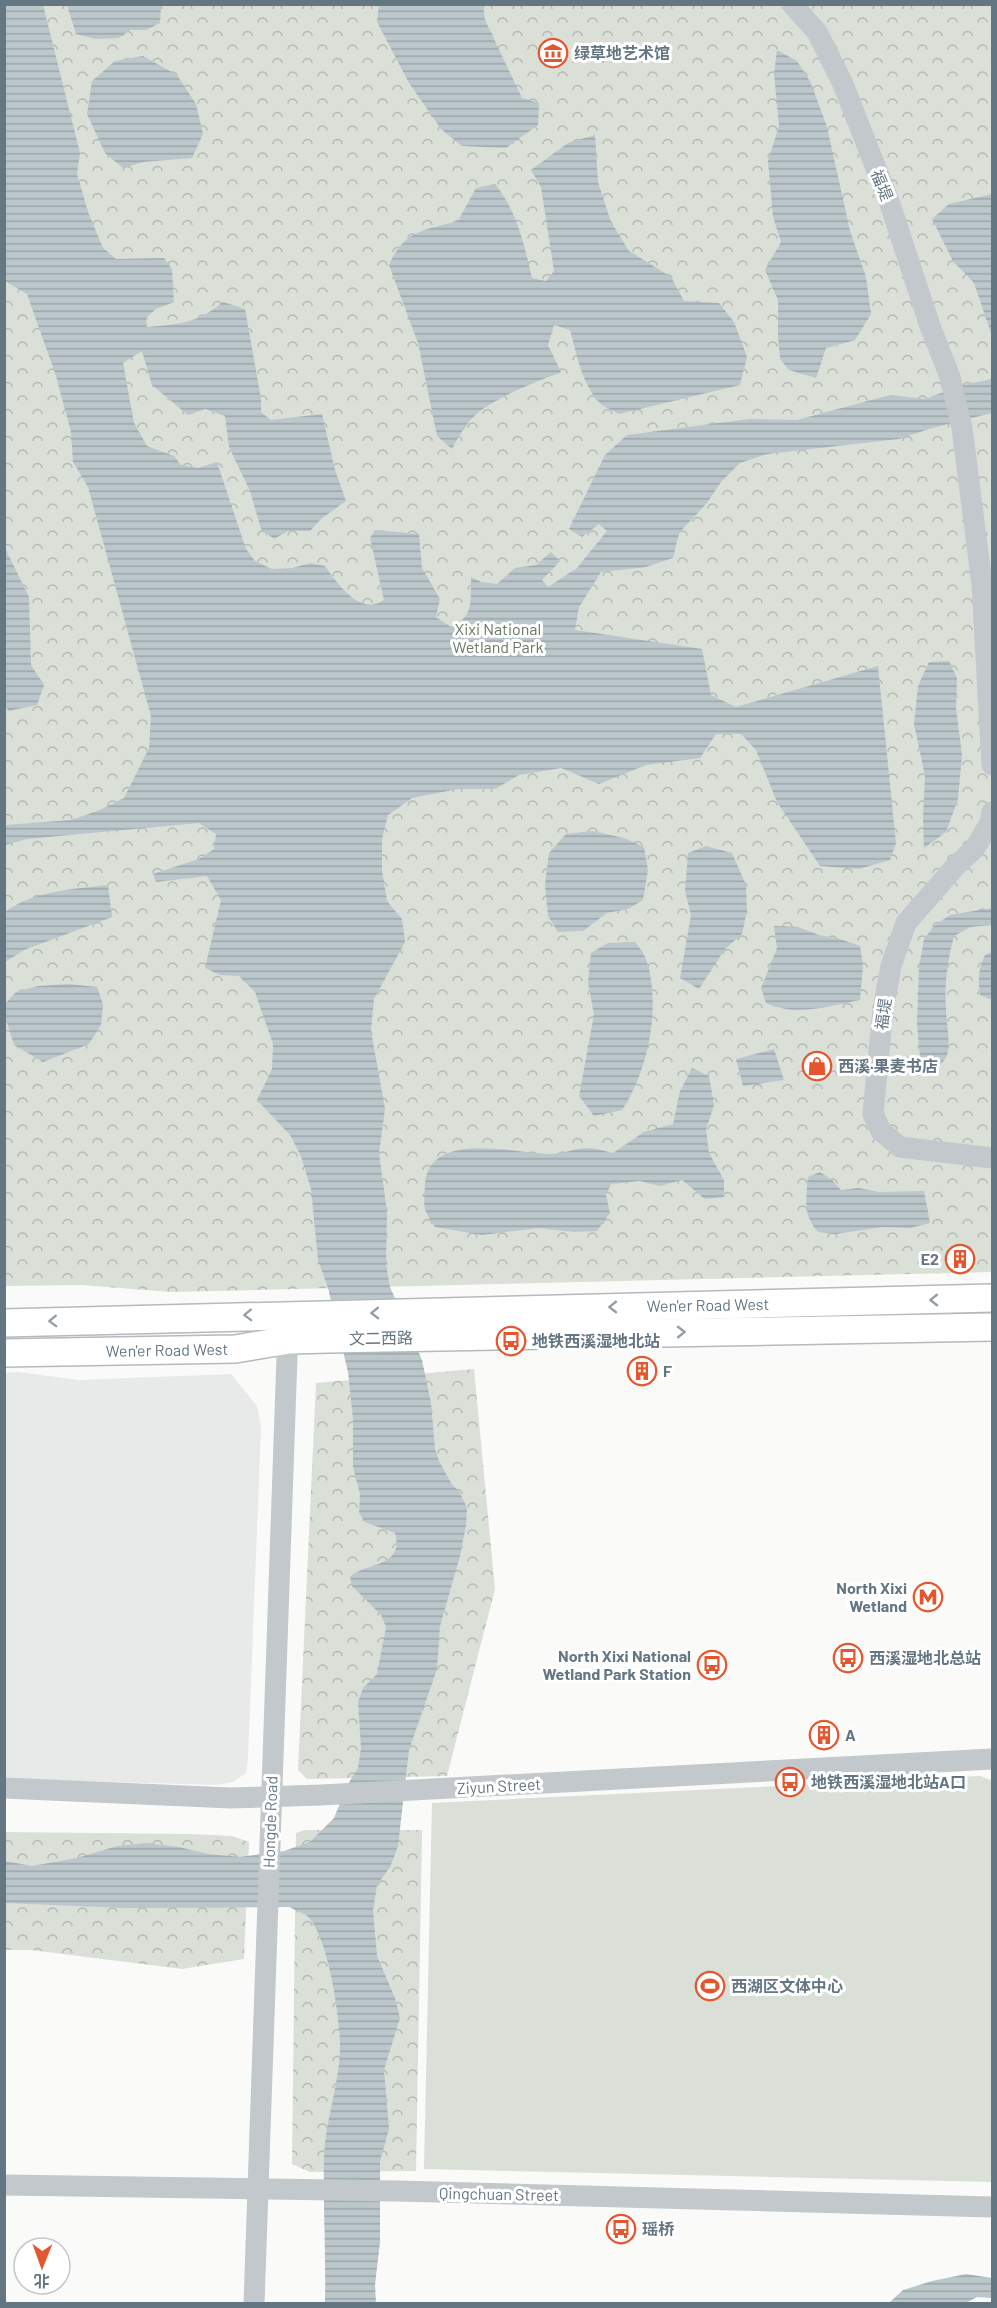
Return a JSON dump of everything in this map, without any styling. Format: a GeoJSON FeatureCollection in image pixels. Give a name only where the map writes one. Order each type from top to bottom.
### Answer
{"type":"FeatureCollection","features":[{"type":"Feature","properties":{"kind":"main road","name":"Wen'er Road West"},"geometry":{"type":"LineString","coordinates":[[423,1312],[993,1298]]}},
{"type":"Feature","properties":{"kind":"main road","name":"文二西路"},"geometry":{"type":"LineString","coordinates":[[328,1326],[423,1312]]}},
{"type":"Feature","properties":{"kind":"main road","name":"Wen'er Road West"},"geometry":{"type":"LineString","coordinates":[[4,1323],[328,1326]]}},
{"type":"Feature","properties":{"kind":"main road","name":"文二西路"},"geometry":{"type":"LineString","coordinates":[[328,1326],[433,1337]]}},
{"type":"Feature","properties":{"kind":"main road","name":"Wen'er Road West"},"geometry":{"type":"LineString","coordinates":[[4,1353],[236,1349],[288,1327]]}},
{"type":"Feature","properties":{"kind":"main road","name":"Wen'er Road West"},"geometry":{"type":"LineString","coordinates":[[433,1337],[993,1327]]}},
{"type":"Feature","properties":{"kind":"street","name":"福堤"},"geometry":{"type":"LineString","coordinates":[[792,4],[817,32],[843,84],[890,204],[930,326],[950,377],[962,428],[982,584],[993,765]]}},
{"type":"Feature","properties":{"kind":"street","name":"福堤"},"geometry":{"type":"LineString","coordinates":[[993,812],[990,823],[975,848],[954,868],[906,923],[891,966],[883,1010],[873,1114],[881,1131],[900,1147],[993,1158]]}},
{"type":"Feature","properties":{"kind":"street","name":"Hongde Road"},"geometry":{"type":"LineString","coordinates":[[254,2304],[288,1327]]}},
{"type":"Feature","properties":{"kind":"street","name":"Ziyun Street"},"geometry":{"type":"LineString","coordinates":[[4,1788],[231,1798],[271,1797],[993,1759]]}},
{"type":"Feature","properties":{"kind":"street","name":"Qingchuan Street"},"geometry":{"type":"LineString","coordinates":[[4,2185],[993,2207]]}},
{"type":"Feature","properties":{"kind":"shaded area"},"geometry":{"type":"Polygon","coordinates":[[[5,5],[43,5],[80,153],[77,174],[88,212],[103,248],[116,259],[164,258],[172,269],[174,302],[156,309],[146,318],[147,327],[187,322],[205,315],[223,302],[245,309],[261,399],[261,412],[271,420],[322,414],[335,470],[346,501],[321,519],[310,531],[288,531],[274,539],[261,529],[250,491],[229,447],[225,416],[205,409],[188,415],[152,385],[142,351],[123,363],[134,423],[147,446],[174,456],[181,465],[198,468],[217,462],[246,549],[255,561],[272,569],[292,568],[311,563],[325,566],[350,596],[366,604],[375,604],[384,600],[370,538],[375,530],[419,534],[422,568],[440,599],[436,617],[451,627],[459,623],[468,612],[471,600],[471,577],[481,582],[497,584],[515,568],[536,565],[551,552],[560,561],[542,580],[548,587],[577,568],[607,531],[599,524],[582,537],[569,529],[605,455],[627,435],[749,419],[797,420],[890,395],[925,399],[960,386],[992,379],[992,413],[899,439],[767,454],[740,463],[721,482],[707,503],[679,533],[673,558],[646,567],[601,572],[579,607],[575,630],[702,649],[711,695],[736,707],[878,666],[896,843],[890,860],[859,869],[820,866],[777,802],[756,750],[741,734],[716,734],[700,758],[646,765],[599,784],[561,768],[519,775],[495,789],[458,789],[412,798],[388,815],[382,839],[382,870],[387,901],[402,919],[405,942],[374,999],[371,1031],[385,1109],[379,1153],[387,1212],[386,1264],[390,1287],[422,1360],[431,1403],[435,1449],[439,1461],[467,1508],[460,1556],[440,1626],[437,1669],[409,1750],[398,1846],[390,1867],[377,1885],[373,1910],[377,1956],[395,1998],[400,2018],[384,2070],[389,2129],[380,2161],[380,2242],[375,2285],[376,2303],[325,2303],[324,2158],[339,2063],[340,2037],[327,1958],[321,1939],[306,1915],[289,1907],[127,1908],[5,1903],[5,1861],[32,1866],[77,1858],[117,1846],[147,1843],[240,1857],[284,1851],[310,1842],[334,1818],[348,1784],[358,1768],[361,1748],[358,1702],[363,1688],[377,1674],[386,1627],[381,1615],[352,1586],[350,1577],[389,1558],[394,1553],[397,1544],[395,1533],[365,1522],[359,1513],[360,1494],[353,1467],[353,1419],[348,1372],[328,1288],[318,1260],[311,1189],[301,1156],[290,1135],[257,1100],[272,1069],[273,1044],[255,992],[239,976],[220,975],[205,968],[221,900],[207,876],[156,882],[153,874],[199,859],[214,849],[216,834],[199,823],[27,839],[5,845],[5,825],[71,820],[100,810],[124,798],[149,748],[151,716],[88,487],[73,462],[71,432],[56,376],[27,294],[5,281],[5,5]]]}},
{"type":"Feature","properties":{"kind":"shaded area"},"geometry":{"type":"Polygon","coordinates":[[[67,5],[161,5],[160,23],[146,30],[130,30],[119,38],[96,39],[76,34],[67,5]]]}},
{"type":"Feature","properties":{"kind":"shaded area"},"geometry":{"type":"Polygon","coordinates":[[[379,5],[483,5],[485,20],[522,98],[539,103],[538,125],[506,148],[462,146],[441,129],[409,83],[377,22],[379,5]]]}},
{"type":"Feature","properties":{"kind":"shaded area"},"geometry":{"type":"Polygon","coordinates":[[[777,50],[797,61],[811,83],[827,127],[850,231],[866,277],[871,314],[855,340],[826,348],[816,378],[789,370],[780,359],[778,300],[765,270],[781,242],[773,217],[768,161],[779,126],[774,74],[777,50]]]}},
{"type":"Feature","properties":{"kind":"shaded area"},"geometry":{"type":"Polygon","coordinates":[[[143,56],[177,75],[196,104],[203,134],[192,158],[143,162],[123,168],[105,153],[87,114],[92,81],[115,61],[143,56]]]}},
{"type":"Feature","properties":{"kind":"shaded area"},"geometry":{"type":"Polygon","coordinates":[[[595,135],[598,182],[611,222],[629,251],[671,277],[684,301],[719,303],[734,322],[747,357],[740,385],[619,414],[602,405],[590,389],[581,370],[570,330],[554,325],[548,345],[561,372],[488,405],[467,424],[452,449],[437,436],[418,343],[389,265],[395,253],[409,238],[417,233],[458,221],[476,188],[495,184],[503,194],[514,217],[523,240],[532,278],[546,281],[554,271],[541,187],[531,170],[568,143],[595,135]]]}},
{"type":"Feature","properties":{"kind":"shaded area"},"geometry":{"type":"Polygon","coordinates":[[[992,194],[992,336],[974,283],[953,261],[932,219],[949,204],[992,194]]]}},
{"type":"Feature","properties":{"kind":"shaded area"},"geometry":{"type":"Polygon","coordinates":[[[5,548],[29,597],[31,665],[44,685],[37,705],[8,711],[4,701],[5,548]]]}},
{"type":"Feature","properties":{"kind":"shaded area"},"geometry":{"type":"Polygon","coordinates":[[[949,661],[957,678],[956,708],[962,755],[958,799],[946,832],[924,848],[925,776],[914,724],[918,686],[929,662],[949,661]]]}},
{"type":"Feature","properties":{"kind":"shaded area"},"geometry":{"type":"Polygon","coordinates":[[[592,831],[624,838],[644,847],[648,870],[643,900],[628,909],[607,913],[583,931],[558,932],[548,916],[545,884],[549,853],[566,834],[592,831]]]}},
{"type":"Feature","properties":{"kind":"shaded area"},"geometry":{"type":"Polygon","coordinates":[[[706,846],[732,853],[746,885],[747,911],[742,934],[725,949],[699,989],[680,978],[691,915],[685,891],[688,853],[706,846]]]}},
{"type":"Feature","properties":{"kind":"shaded area"},"geometry":{"type":"Polygon","coordinates":[[[108,885],[112,917],[24,950],[5,962],[5,912],[28,899],[41,895],[108,885]]]}},
{"type":"Feature","properties":{"kind":"shaded area"},"geometry":{"type":"Polygon","coordinates":[[[992,908],[992,925],[970,927],[954,936],[948,963],[946,990],[948,1053],[938,1066],[926,1065],[920,1057],[917,1025],[919,967],[924,939],[934,926],[950,915],[992,908]]]}},
{"type":"Feature","properties":{"kind":"shaded area"},"geometry":{"type":"Polygon","coordinates":[[[774,926],[798,927],[860,946],[863,965],[860,1000],[801,1010],[766,1003],[761,988],[777,948],[774,926]]]}},
{"type":"Feature","properties":{"kind":"shaded area"},"geometry":{"type":"Polygon","coordinates":[[[635,942],[647,962],[653,999],[645,1058],[639,1077],[622,1110],[594,1116],[579,1096],[594,1015],[588,982],[591,953],[608,943],[635,942]]]}},
{"type":"Feature","properties":{"kind":"shaded area"},"geometry":{"type":"Polygon","coordinates":[[[992,952],[992,1000],[980,995],[979,979],[985,955],[992,952]]]}},
{"type":"Feature","properties":{"kind":"shaded area"},"geometry":{"type":"Polygon","coordinates":[[[69,984],[97,987],[103,1004],[101,1025],[89,1044],[43,1062],[14,1045],[5,1022],[4,1005],[16,992],[38,986],[69,984]]]}},
{"type":"Feature","properties":{"kind":"shaded area"},"geometry":{"type":"Polygon","coordinates":[[[774,1049],[784,1080],[743,1086],[736,1059],[774,1049]]]}},
{"type":"Feature","properties":{"kind":"shaded area"},"geometry":{"type":"Polygon","coordinates":[[[692,1068],[709,1076],[714,1105],[706,1130],[709,1153],[724,1180],[724,1197],[705,1199],[682,1180],[660,1186],[640,1181],[611,1184],[606,1195],[610,1213],[597,1231],[574,1232],[539,1228],[482,1235],[435,1227],[428,1216],[424,1203],[425,1184],[430,1167],[441,1156],[475,1148],[549,1154],[586,1148],[613,1153],[644,1132],[673,1124],[680,1091],[692,1068]]]}},
{"type":"Feature","properties":{"kind":"shaded area"},"geometry":{"type":"Polygon","coordinates":[[[820,1172],[841,1190],[859,1188],[878,1192],[924,1191],[930,1223],[910,1228],[882,1227],[836,1234],[818,1232],[810,1219],[806,1200],[808,1177],[820,1172]]]}},
{"type":"Feature","properties":{"kind":"shaded area"},"geometry":{"type":"Polygon","coordinates":[[[18,1372],[79,1380],[231,1374],[257,1406],[261,1427],[248,1758],[246,1773],[233,1782],[218,1785],[5,1779],[5,1373],[18,1372]]]}},
{"type":"Feature","properties":{"kind":"shaded area"},"geometry":{"type":"Polygon","coordinates":[[[966,2274],[992,2278],[992,2298],[977,2297],[964,2304],[889,2303],[903,2290],[966,2274]]]}},
{"type":"Feature","properties":{"kind":"green space","name":"Xixi National Wetland Park"},"geometry":{"type":"Polygon","coordinates":[[[4,5],[992,5],[992,1272],[171,1292],[82,1285],[5,1286],[4,5]]]}},
{"type":"Feature","properties":{"kind":"green space"},"geometry":{"type":"Polygon","coordinates":[[[474,1369],[495,1589],[447,1776],[307,1779],[298,1770],[316,1383],[474,1369]]]}},
{"type":"Feature","properties":{"kind":"green space","name":"西湖区文体中心"},"geometry":{"type":"Polygon","coordinates":[[[980,1776],[991,1780],[992,1783],[992,2182],[424,2169],[432,1803],[980,1776]]]}},
{"type":"Feature","properties":{"kind":"green space"},"geometry":{"type":"Polygon","coordinates":[[[305,1830],[422,1830],[416,2171],[310,2172],[292,2164],[296,1833],[305,1830]]]}},
{"type":"Feature","properties":{"kind":"green space"},"geometry":{"type":"Polygon","coordinates":[[[5,1832],[190,1834],[232,1836],[249,1842],[244,1959],[182,1969],[31,1950],[5,1950],[5,1832]]]}},
{"type":"Feature","properties":{"kind":"place","name":"绿草地艺术馆"},"geometry":{"type":"Point","coordinates":[553,53]}},
{"type":"Feature","properties":{"kind":"place","name":"西溪·果麦书店"},"geometry":{"type":"Point","coordinates":[817,1066]}},
{"type":"Feature","properties":{"kind":"place","name":"E2"},"geometry":{"type":"Point","coordinates":[960,1259]}},
{"type":"Feature","properties":{"kind":"place","name":"地铁西溪湿地北站"},"geometry":{"type":"Point","coordinates":[511,1341]}},
{"type":"Feature","properties":{"kind":"place","name":"F"},"geometry":{"type":"Point","coordinates":[642,1371]}},
{"type":"Feature","properties":{"kind":"place","name":"North Xixi Wetland"},"geometry":{"type":"Point","coordinates":[928,1597]}},
{"type":"Feature","properties":{"kind":"place","name":"西溪湿地北总站"},"geometry":{"type":"Point","coordinates":[848,1658]}},
{"type":"Feature","properties":{"kind":"place","name":"North Xixi National Wetland Park Station"},"geometry":{"type":"Point","coordinates":[712,1665]}},
{"type":"Feature","properties":{"kind":"place","name":"A"},"geometry":{"type":"Point","coordinates":[824,1735]}},
{"type":"Feature","properties":{"kind":"place","name":"地铁西溪湿地北站A口"},"geometry":{"type":"Point","coordinates":[790,1782]}},
{"type":"Feature","properties":{"kind":"place","name":"西湖区文体中心"},"geometry":{"type":"Point","coordinates":[710,1986]}},
{"type":"Feature","properties":{"kind":"place","name":"瑶桥"},"geometry":{"type":"Point","coordinates":[621,2229]}}]}
